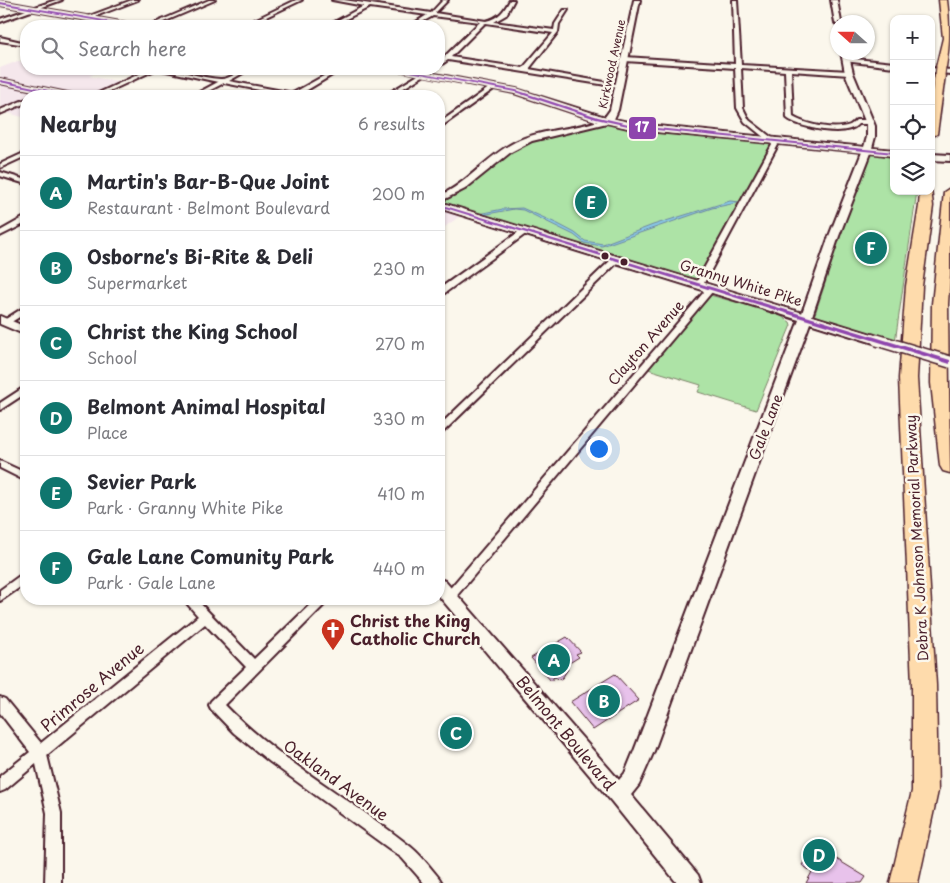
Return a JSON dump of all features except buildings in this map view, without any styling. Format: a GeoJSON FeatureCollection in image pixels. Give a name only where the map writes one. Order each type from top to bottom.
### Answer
{"type":"FeatureCollection","features":[{"type":"Feature","properties":{"kind":"highway"},"geometry":{"type":"LineString","coordinates":[[935,106],[940,71],[949,33],[943,0]]}},
{"type":"Feature","properties":{"kind":"highway"},"geometry":{"type":"LineString","coordinates":[[950,192],[940,304],[940,383],[950,466]]}},
{"type":"Feature","properties":{"kind":"highway","name":"Debra K Johnson Memorial Parkway"},"geometry":{"type":"LineString","coordinates":[[904,883],[925,791],[924,685],[908,378],[914,286],[926,195]]}},
{"type":"Feature","properties":{"kind":"street"},"geometry":{"type":"LineString","coordinates":[[0,21],[60,0]]}},
{"type":"Feature","properties":{"kind":"street"},"geometry":{"type":"LineString","coordinates":[[86,18],[136,0]]}},
{"type":"Feature","properties":{"kind":"street"},"geometry":{"type":"LineString","coordinates":[[164,20],[212,0]]}},
{"type":"Feature","properties":{"kind":"street"},"geometry":{"type":"LineString","coordinates":[[257,20],[300,0]]}},
{"type":"Feature","properties":{"kind":"street"},"geometry":{"type":"LineString","coordinates":[[334,0],[482,23],[556,32]]}},
{"type":"Feature","properties":{"kind":"street"},"geometry":{"type":"LineString","coordinates":[[422,20],[432,14],[446,0]]}},
{"type":"Feature","properties":{"kind":"street"},"geometry":{"type":"LineString","coordinates":[[447,58],[482,23],[495,20],[504,14],[512,0]]}},
{"type":"Feature","properties":{"kind":"street","name":"Kirkwood Avenue"},"geometry":{"type":"LineString","coordinates":[[445,197],[461,190],[517,145],[540,136],[606,120],[613,115],[638,0]]}},
{"type":"Feature","properties":{"kind":"street"},"geometry":{"type":"LineString","coordinates":[[735,0],[740,108],[744,118],[774,142]]}},
{"type":"Feature","properties":{"kind":"street"},"geometry":{"type":"LineString","coordinates":[[834,0],[837,15]]}},
{"type":"Feature","properties":{"kind":"street"},"geometry":{"type":"LineString","coordinates":[[0,3],[98,20]]}},
{"type":"Feature","properties":{"kind":"street"},"geometry":{"type":"LineString","coordinates":[[340,20],[369,5]]}},
{"type":"Feature","properties":{"kind":"street"},"geometry":{"type":"LineString","coordinates":[[524,70],[556,32],[557,24],[566,11]]}},
{"type":"Feature","properties":{"kind":"street"},"geometry":{"type":"LineString","coordinates":[[0,39],[20,43]]}},
{"type":"Feature","properties":{"kind":"street"},"geometry":{"type":"LineString","coordinates":[[447,58],[619,85]]}},
{"type":"Feature","properties":{"kind":"street"},"geometry":{"type":"LineString","coordinates":[[625,59],[848,73]]}},
{"type":"Feature","properties":{"kind":"street","name":"Gale Lane"},"geometry":{"type":"LineString","coordinates":[[618,795],[632,778],[644,751],[867,151],[871,137],[869,122],[848,73],[846,60]]}},
{"type":"Feature","properties":{"kind":"street"},"geometry":{"type":"LineString","coordinates":[[867,60],[890,64]]}},
{"type":"Feature","properties":{"kind":"street"},"geometry":{"type":"LineString","coordinates":[[788,68],[790,118],[800,125],[845,128],[853,126],[856,122],[869,122]]}},
{"type":"Feature","properties":{"kind":"street"},"geometry":{"type":"LineString","coordinates":[[108,90],[141,75]]}},
{"type":"Feature","properties":{"kind":"street"},"geometry":{"type":"LineString","coordinates":[[192,75],[266,90]]}},
{"type":"Feature","properties":{"kind":"street"},"geometry":{"type":"LineString","coordinates":[[206,90],[235,75]]}},
{"type":"Feature","properties":{"kind":"street"},"geometry":{"type":"LineString","coordinates":[[305,90],[329,75]]}},
{"type":"Feature","properties":{"kind":"street"},"geometry":{"type":"LineString","coordinates":[[397,90],[421,75]]}},
{"type":"Feature","properties":{"kind":"street"},"geometry":{"type":"LineString","coordinates":[[445,75],[530,95],[606,120],[659,130],[890,153]]}},
{"type":"Feature","properties":{"kind":"street"},"geometry":{"type":"LineString","coordinates":[[0,80],[41,90]]}},
{"type":"Feature","properties":{"kind":"street"},"geometry":{"type":"LineString","coordinates":[[445,121],[495,86]]}},
{"type":"Feature","properties":{"kind":"street"},"geometry":{"type":"LineString","coordinates":[[0,112],[20,104]]}},
{"type":"Feature","properties":{"kind":"street","name":"Clayton Avenue"},"geometry":{"type":"LineString","coordinates":[[445,589],[708,292],[700,283],[775,145],[774,142]]}},
{"type":"Feature","properties":{"kind":"street"},"geometry":{"type":"LineString","coordinates":[[0,166],[20,157]]}},
{"type":"Feature","properties":{"kind":"street"},"geometry":{"type":"LineString","coordinates":[[935,157],[950,158]]}},
{"type":"Feature","properties":{"kind":"street"},"geometry":{"type":"LineString","coordinates":[[0,174],[20,180]]}},
{"type":"Feature","properties":{"kind":"street","name":"Granny White Pike"},"geometry":{"type":"LineString","coordinates":[[445,208],[950,362]]}},
{"type":"Feature","properties":{"kind":"street"},"geometry":{"type":"LineString","coordinates":[[0,234],[20,223]]}},
{"type":"Feature","properties":{"kind":"street"},"geometry":{"type":"LineString","coordinates":[[445,289],[523,233]]}},
{"type":"Feature","properties":{"kind":"street"},"geometry":{"type":"LineString","coordinates":[[445,425],[615,261]]}},
{"type":"Feature","properties":{"kind":"street"},"geometry":{"type":"LineString","coordinates":[[3,321],[20,313]]}},
{"type":"Feature","properties":{"kind":"street"},"geometry":{"type":"LineString","coordinates":[[3,321],[20,328]]}},
{"type":"Feature","properties":{"kind":"street"},"geometry":{"type":"LineString","coordinates":[[0,407],[20,393]]}},
{"type":"Feature","properties":{"kind":"street"},"geometry":{"type":"LineString","coordinates":[[0,464],[20,474]]}},
{"type":"Feature","properties":{"kind":"street"},"geometry":{"type":"LineString","coordinates":[[0,596],[20,582]]}},
{"type":"Feature","properties":{"kind":"street","name":"Belmont Boulevard"},"geometry":{"type":"LineString","coordinates":[[445,591],[690,883]]}},
{"type":"Feature","properties":{"kind":"street"},"geometry":{"type":"LineString","coordinates":[[195,605],[254,667],[317,605]]}},
{"type":"Feature","properties":{"kind":"street","name":"Primrose Avenue"},"geometry":{"type":"LineString","coordinates":[[0,784],[206,616]]}},
{"type":"Feature","properties":{"kind":"street","name":"Oakland Avenue"},"geometry":{"type":"LineString","coordinates":[[254,667],[216,705],[239,729],[274,758],[407,853],[434,883]]}},
{"type":"Feature","properties":{"kind":"street"},"geometry":{"type":"LineString","coordinates":[[0,703],[40,753],[54,813],[53,883]]}},
{"type":"Feature","properties":{"kind":"shaded area"},"geometry":{"type":"Polygon","coordinates":[[[18,61],[20,62],[20,75],[91,75],[89,76],[123,83],[108,90],[20,90],[20,116],[0,111],[0,68],[18,61]]]}},
{"type":"Feature","properties":{"kind":"shaded area"},"geometry":{"type":"Polygon","coordinates":[[[445,207],[463,214],[445,227],[445,207]]]}},
{"type":"Feature","properties":{"kind":"green space"},"geometry":{"type":"Polygon","coordinates":[[[607,122],[774,143],[697,283],[445,205],[445,201],[461,193],[514,149],[530,141],[607,122]]]}},
{"type":"Feature","properties":{"kind":"green space"},"geometry":{"type":"Polygon","coordinates":[[[870,154],[890,155],[890,195],[916,195],[895,342],[822,320],[815,314],[833,259],[833,251],[870,154]]]}},
{"type":"Feature","properties":{"kind":"green space"},"geometry":{"type":"Polygon","coordinates":[[[710,295],[778,314],[790,322],[791,325],[756,410],[698,392],[701,385],[648,369],[710,295]]]}},
{"type":"Feature","properties":{"kind":"water"},"geometry":{"type":"Polygon","coordinates":[[[730,201],[741,202],[712,208],[602,246],[584,243],[574,235],[523,210],[514,209],[482,215],[478,214],[503,209],[522,208],[558,224],[585,241],[603,244],[653,225],[730,201]]]}},
{"type":"Feature","properties":{"kind":"transit line","name":"17"},"geometry":{"type":"LineString","coordinates":[[0,3],[98,20]]}},
{"type":"Feature","properties":{"kind":"transit line","name":"17"},"geometry":{"type":"LineString","coordinates":[[429,75],[516,91],[597,118],[637,127],[890,153]]}},
{"type":"Feature","properties":{"kind":"transit line","name":"17"},"geometry":{"type":"LineString","coordinates":[[0,81],[43,90]]}},
{"type":"Feature","properties":{"kind":"transit line","name":"17"},"geometry":{"type":"LineString","coordinates":[[445,207],[950,362]]}},
{"type":"Feature","properties":{"kind":"place","name":"Sevier Park"},"geometry":{"type":"Point","coordinates":[591,202]}},
{"type":"Feature","properties":{"kind":"place","name":"Gale Lane Comunity Park"},"geometry":{"type":"Point","coordinates":[871,248]}},
{"type":"Feature","properties":{"kind":"place","name":"Christ the King Catholic Church"},"geometry":{"type":"Point","coordinates":[333,651]}},
{"type":"Feature","properties":{"kind":"place","name":"Martin's Bar-B-Que Joint"},"geometry":{"type":"Point","coordinates":[554,660]}},
{"type":"Feature","properties":{"kind":"place","name":"Osborne's Bi-Rite & Deli"},"geometry":{"type":"Point","coordinates":[604,701]}},
{"type":"Feature","properties":{"kind":"place","name":"Christ the King School"},"geometry":{"type":"Point","coordinates":[456,733]}},
{"type":"Feature","properties":{"kind":"place","name":"Belmont Animal Hospital"},"geometry":{"type":"Point","coordinates":[819,855]}}]}
